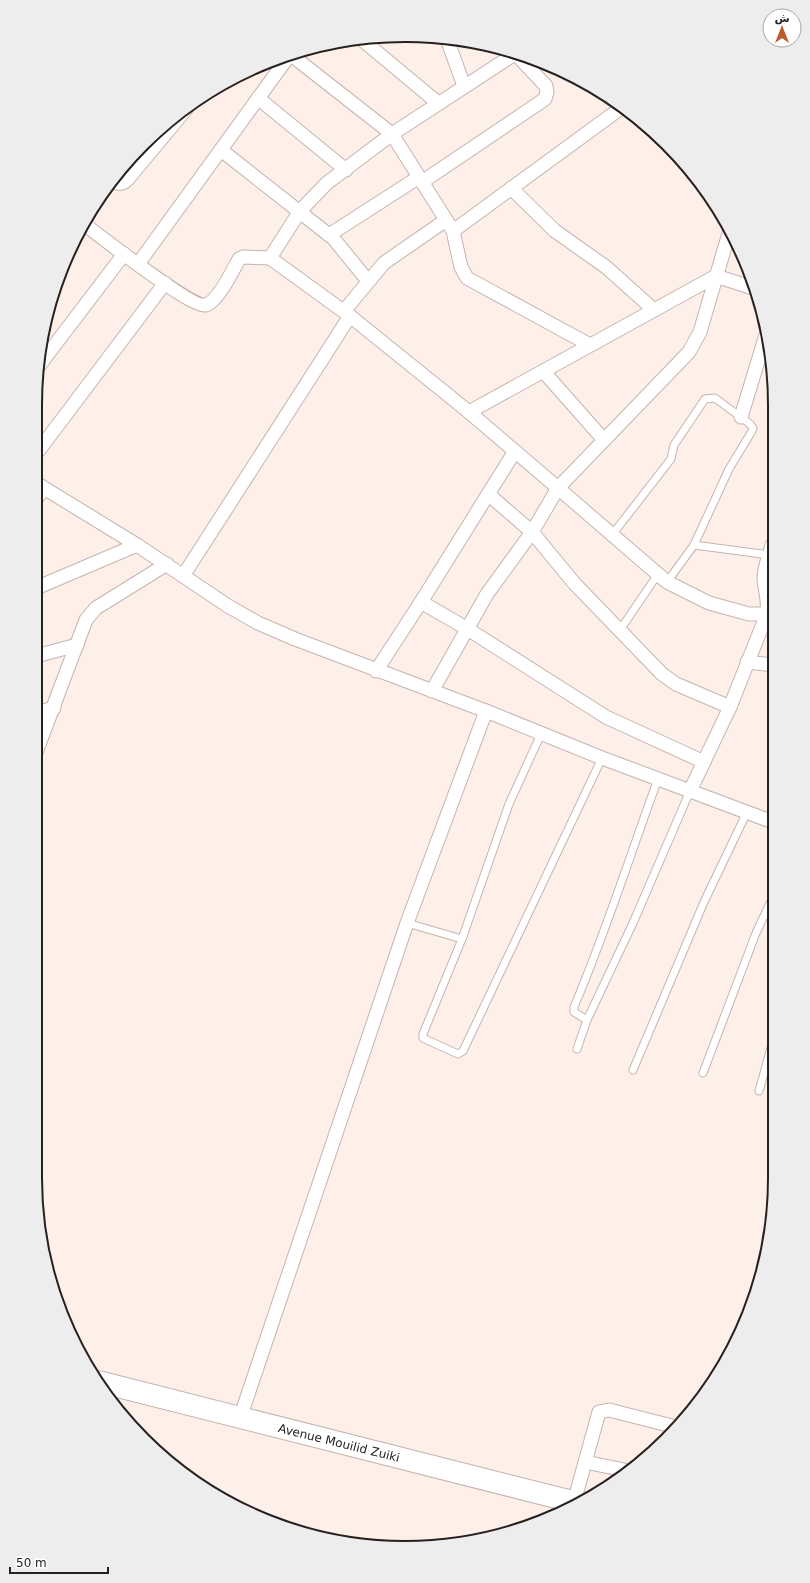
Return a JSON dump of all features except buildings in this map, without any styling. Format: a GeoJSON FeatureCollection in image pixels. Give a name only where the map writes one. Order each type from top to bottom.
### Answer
{"type":"FeatureCollection","features":[{"type":"Feature","properties":{"kind":"main road","name":"Avenue Mouilid Zuiki"},"geometry":{"type":"LineString","coordinates":[[106,1383],[570,1502]]}},
{"type":"Feature","properties":{"kind":"street"},"geometry":{"type":"LineString","coordinates":[[370,44],[438,103]]}},
{"type":"Feature","properties":{"kind":"street"},"geometry":{"type":"LineString","coordinates":[[449,45],[464,86]]}},
{"type":"Feature","properties":{"kind":"street"},"geometry":{"type":"LineString","coordinates":[[270,258],[300,211],[328,183],[392,134],[509,57]]}},
{"type":"Feature","properties":{"kind":"street"},"geometry":{"type":"LineString","coordinates":[[297,58],[392,134],[450,225],[461,267],[467,278],[590,345]]}},
{"type":"Feature","properties":{"kind":"street"},"geometry":{"type":"LineString","coordinates":[[329,235],[420,180],[545,98],[547,92],[546,86],[523,61]]}},
{"type":"Feature","properties":{"kind":"street"},"geometry":{"type":"LineString","coordinates":[[138,264],[285,62]]}},
{"type":"Feature","properties":{"kind":"street"},"geometry":{"type":"LineString","coordinates":[[258,98],[346,170]]}},
{"type":"Feature","properties":{"kind":"street"},"geometry":{"type":"LineString","coordinates":[[183,576],[368,281],[384,263],[511,188],[617,111]]}},
{"type":"Feature","properties":{"kind":"street"},"geometry":{"type":"LineString","coordinates":[[117,184],[123,184],[127,180],[169,129]]}},
{"type":"Feature","properties":{"kind":"street"},"geometry":{"type":"LineString","coordinates":[[221,150],[333,238],[368,281]]}},
{"type":"Feature","properties":{"kind":"street"},"geometry":{"type":"LineString","coordinates":[[511,188],[555,231],[606,267],[654,310]]}},
{"type":"Feature","properties":{"kind":"street"},"geometry":{"type":"LineString","coordinates":[[88,227],[196,304],[205,305],[213,301],[239,259],[243,257],[270,258],[347,314],[470,412],[662,578],[709,603],[749,614],[767,614]]}},
{"type":"Feature","properties":{"kind":"street"},"geometry":{"type":"LineString","coordinates":[[432,691],[466,628],[487,594],[532,532],[558,488],[689,352],[700,332],[727,238]]}},
{"type":"Feature","properties":{"kind":"street"},"geometry":{"type":"LineString","coordinates":[[45,358],[124,254]]}},
{"type":"Feature","properties":{"kind":"street"},"geometry":{"type":"LineString","coordinates":[[470,412],[716,276],[748,287]]}},
{"type":"Feature","properties":{"kind":"street"},"geometry":{"type":"LineString","coordinates":[[42,446],[165,283]]}},
{"type":"Feature","properties":{"kind":"street"},"geometry":{"type":"LineString","coordinates":[[741,417],[763,345]]}},
{"type":"Feature","properties":{"kind":"street"},"geometry":{"type":"LineString","coordinates":[[543,371],[604,440]]}},
{"type":"Feature","properties":{"kind":"street"},"geometry":{"type":"LineString","coordinates":[[376,671],[515,451]]}},
{"type":"Feature","properties":{"kind":"street"},"geometry":{"type":"LineString","coordinates":[[42,488],[137,545],[228,606],[258,623],[376,671],[432,691],[602,758],[768,820]]}},
{"type":"Feature","properties":{"kind":"street"},"geometry":{"type":"LineString","coordinates":[[488,494],[532,532],[574,583],[662,674],[676,684],[730,706]]}},
{"type":"Feature","properties":{"kind":"street"},"geometry":{"type":"LineString","coordinates":[[42,585],[137,545]]}},
{"type":"Feature","properties":{"kind":"street"},"geometry":{"type":"LineString","coordinates":[[768,558],[765,569],[768,580]]}},
{"type":"Feature","properties":{"kind":"street"},"geometry":{"type":"LineString","coordinates":[[42,738],[86,620],[96,608],[167,564]]}},
{"type":"Feature","properties":{"kind":"street"},"geometry":{"type":"LineString","coordinates":[[421,602],[466,628],[606,717],[704,762]]}},
{"type":"Feature","properties":{"kind":"street"},"geometry":{"type":"LineString","coordinates":[[690,791],[730,706],[767,614],[768,606]]}},
{"type":"Feature","properties":{"kind":"street"},"geometry":{"type":"LineString","coordinates":[[42,654],[77,645]]}},
{"type":"Feature","properties":{"kind":"street"},"geometry":{"type":"LineString","coordinates":[[748,662],[768,664]]}},
{"type":"Feature","properties":{"kind":"street"},"geometry":{"type":"LineString","coordinates":[[42,711],[54,708]]}},
{"type":"Feature","properties":{"kind":"street"},"geometry":{"type":"LineString","coordinates":[[240,1418],[407,922],[486,712]]}},
{"type":"Feature","properties":{"kind":"street"},"geometry":{"type":"LineString","coordinates":[[577,1497],[585,1462],[599,1412],[609,1410],[670,1426]]}},
{"type":"Feature","properties":{"kind":"street"},"geometry":{"type":"LineString","coordinates":[[585,1462],[621,1469]]}},
{"type":"Feature","properties":{"kind":"lane"},"geometry":{"type":"LineString","coordinates":[[612,536],[671,459],[674,445],[705,399],[715,398],[750,424],[753,428],[752,432],[729,469],[694,545],[662,578],[620,630]]}},
{"type":"Feature","properties":{"kind":"lane"},"geometry":{"type":"LineString","coordinates":[[694,545],[768,550]]}},
{"type":"Feature","properties":{"kind":"lane"},"geometry":{"type":"LineString","coordinates":[[541,734],[509,804],[462,939],[423,1034],[424,1038],[427,1040],[458,1054],[463,1051],[602,758]]}},
{"type":"Feature","properties":{"kind":"lane"},"geometry":{"type":"LineString","coordinates":[[587,1020],[577,1015],[574,1012],[574,1007],[597,953],[624,872],[658,779]]}},
{"type":"Feature","properties":{"kind":"lane"},"geometry":{"type":"LineString","coordinates":[[576,1049],[587,1020],[633,923],[690,791]]}},
{"type":"Feature","properties":{"kind":"lane"},"geometry":{"type":"LineString","coordinates":[[633,1070],[704,902],[747,812]]}},
{"type":"Feature","properties":{"kind":"lane"},"geometry":{"type":"LineString","coordinates":[[703,1073],[756,933],[768,908]]}},
{"type":"Feature","properties":{"kind":"lane"},"geometry":{"type":"LineString","coordinates":[[407,922],[462,939]]}},
{"type":"Feature","properties":{"kind":"lane"},"geometry":{"type":"LineString","coordinates":[[759,1091],[768,1059]]}}]}
